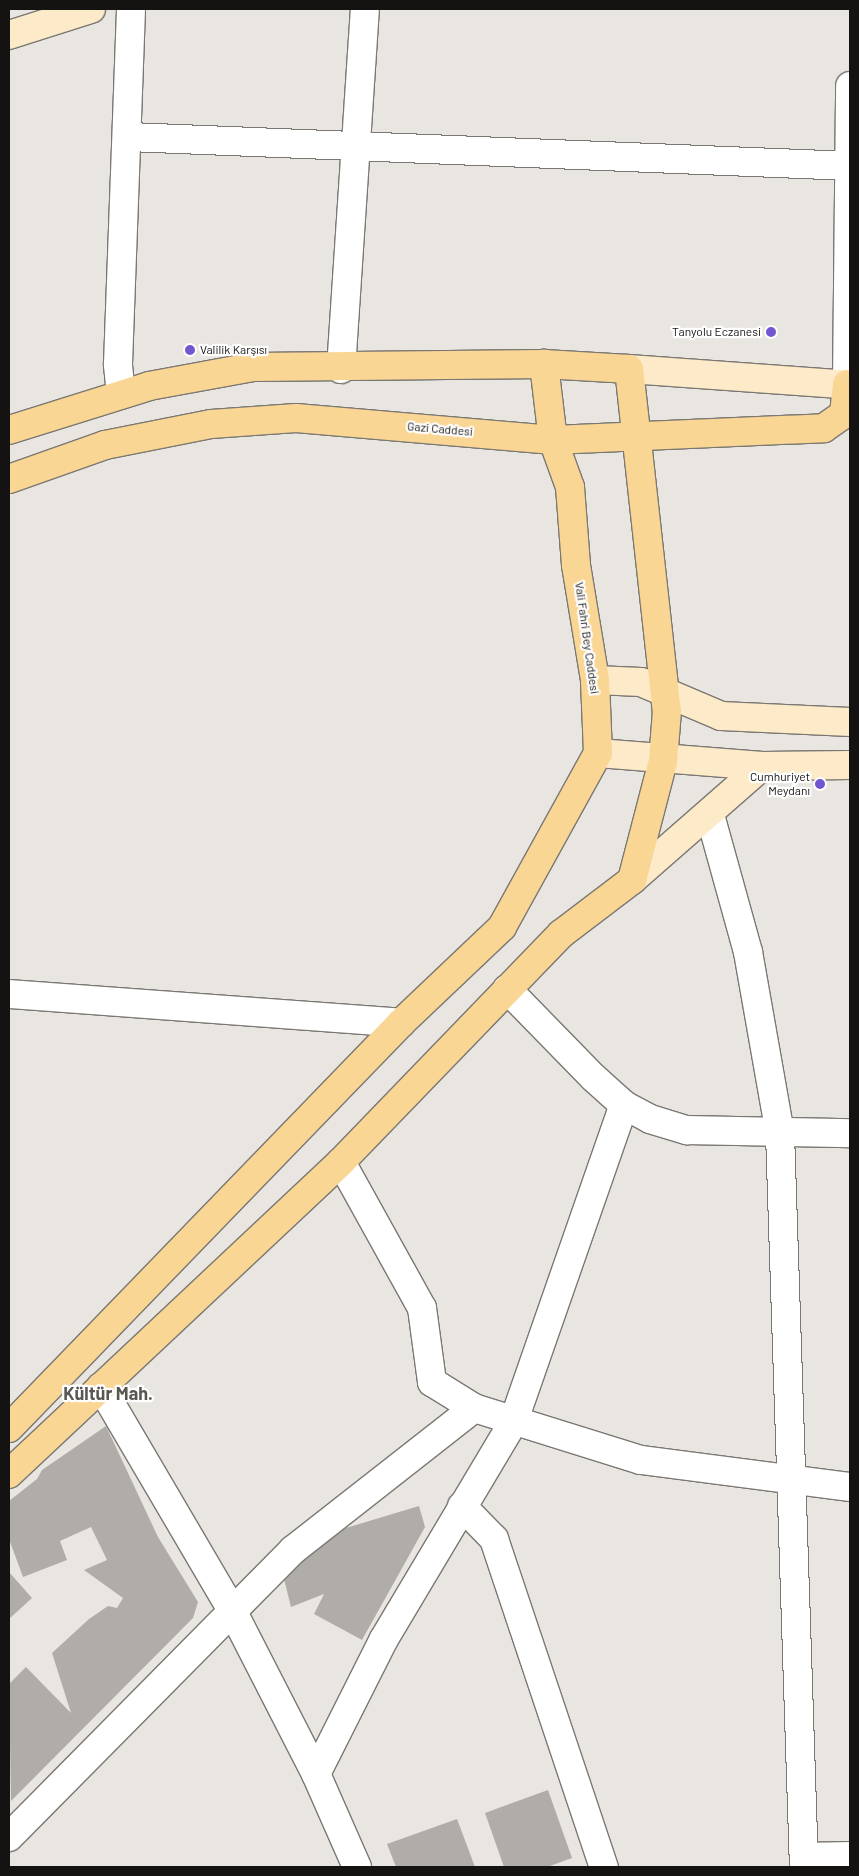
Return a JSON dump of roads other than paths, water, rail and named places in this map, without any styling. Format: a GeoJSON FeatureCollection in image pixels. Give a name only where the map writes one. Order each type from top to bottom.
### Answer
{"type":"FeatureCollection","features":[{"type":"Feature","properties":{"kind":"main road"},"geometry":{"type":"LineString","coordinates":[[9,35],[90,9]]}},
{"type":"Feature","properties":{"kind":"main road"},"geometry":{"type":"LineString","coordinates":[[9,430],[121,394],[253,367],[341,369],[544,364],[848,384]]}},
{"type":"Feature","properties":{"kind":"main road","name":"Vali Fahri Bey Caddesi"},"geometry":{"type":"LineString","coordinates":[[544,364],[554,440],[570,487],[576,565],[595,680],[598,753]]}},
{"type":"Feature","properties":{"kind":"main road"},"geometry":{"type":"LineString","coordinates":[[629,369],[666,691],[663,761],[632,880]]}},
{"type":"Feature","properties":{"kind":"main road","name":"Gazi Caddesi"},"geometry":{"type":"LineString","coordinates":[[9,478],[105,445],[230,422],[296,418],[554,440],[824,428],[844,414],[848,384]]}},
{"type":"Feature","properties":{"kind":"main road"},"geometry":{"type":"LineString","coordinates":[[595,680],[641,682],[666,691],[696,709],[722,716],[850,722]]}},
{"type":"Feature","properties":{"kind":"main road"},"geometry":{"type":"LineString","coordinates":[[9,1428],[401,1022],[502,927],[598,753],[663,761],[762,766],[850,765]]}},
{"type":"Feature","properties":{"kind":"main road"},"geometry":{"type":"LineString","coordinates":[[9,1474],[341,1162],[561,934],[632,880],[710,815],[762,766]]}},
{"type":"Feature","properties":{"kind":"street"},"geometry":{"type":"LineString","coordinates":[[121,394],[118,364],[129,137],[131,9]]}},
{"type":"Feature","properties":{"kind":"street"},"geometry":{"type":"LineString","coordinates":[[341,369],[359,148],[365,9]]}},
{"type":"Feature","properties":{"kind":"street"},"geometry":{"type":"LineString","coordinates":[[848,384],[850,86]]}},
{"type":"Feature","properties":{"kind":"street"},"geometry":{"type":"LineString","coordinates":[[129,137],[359,148],[848,166]]}},
{"type":"Feature","properties":{"kind":"street"},"geometry":{"type":"LineString","coordinates":[[710,815],[748,952],[780,1132],[804,1862],[850,1856]]}},
{"type":"Feature","properties":{"kind":"street"},"geometry":{"type":"LineString","coordinates":[[507,989],[624,1105],[650,1119],[687,1130],[850,1133]]}},
{"type":"Feature","properties":{"kind":"street"},"geometry":{"type":"LineString","coordinates":[[9,994],[401,1022]]}},
{"type":"Feature","properties":{"kind":"street"},"geometry":{"type":"LineString","coordinates":[[316,1774],[384,1639],[513,1423],[624,1105]]}},
{"type":"Feature","properties":{"kind":"street"},"geometry":{"type":"LineString","coordinates":[[341,1162],[422,1308],[432,1382],[474,1408],[513,1423],[641,1460],[850,1486]]}},
{"type":"Feature","properties":{"kind":"street"},"geometry":{"type":"LineString","coordinates":[[101,1387],[233,1612],[316,1774],[356,1867]]}},
{"type":"Feature","properties":{"kind":"street"},"geometry":{"type":"LineString","coordinates":[[9,1837],[293,1550],[474,1408]]}},
{"type":"Feature","properties":{"kind":"street"},"geometry":{"type":"LineString","coordinates":[[462,1506],[494,1539],[604,1867]]}},
{"type":"Feature","properties":{"kind":"place","name":"Tanyolu Eczanesi"},"geometry":{"type":"Point","coordinates":[771,332]}},
{"type":"Feature","properties":{"kind":"place","name":"Valilik Karşısı"},"geometry":{"type":"Point","coordinates":[190,350]}},
{"type":"Feature","properties":{"kind":"place","name":"Cumhuriyet Meydanı"},"geometry":{"type":"Point","coordinates":[820,784]}},
{"type":"Feature","properties":{"kind":"district","name":"Kültür Mah."},"geometry":{"type":"Point","coordinates":[108,1393]}}]}
